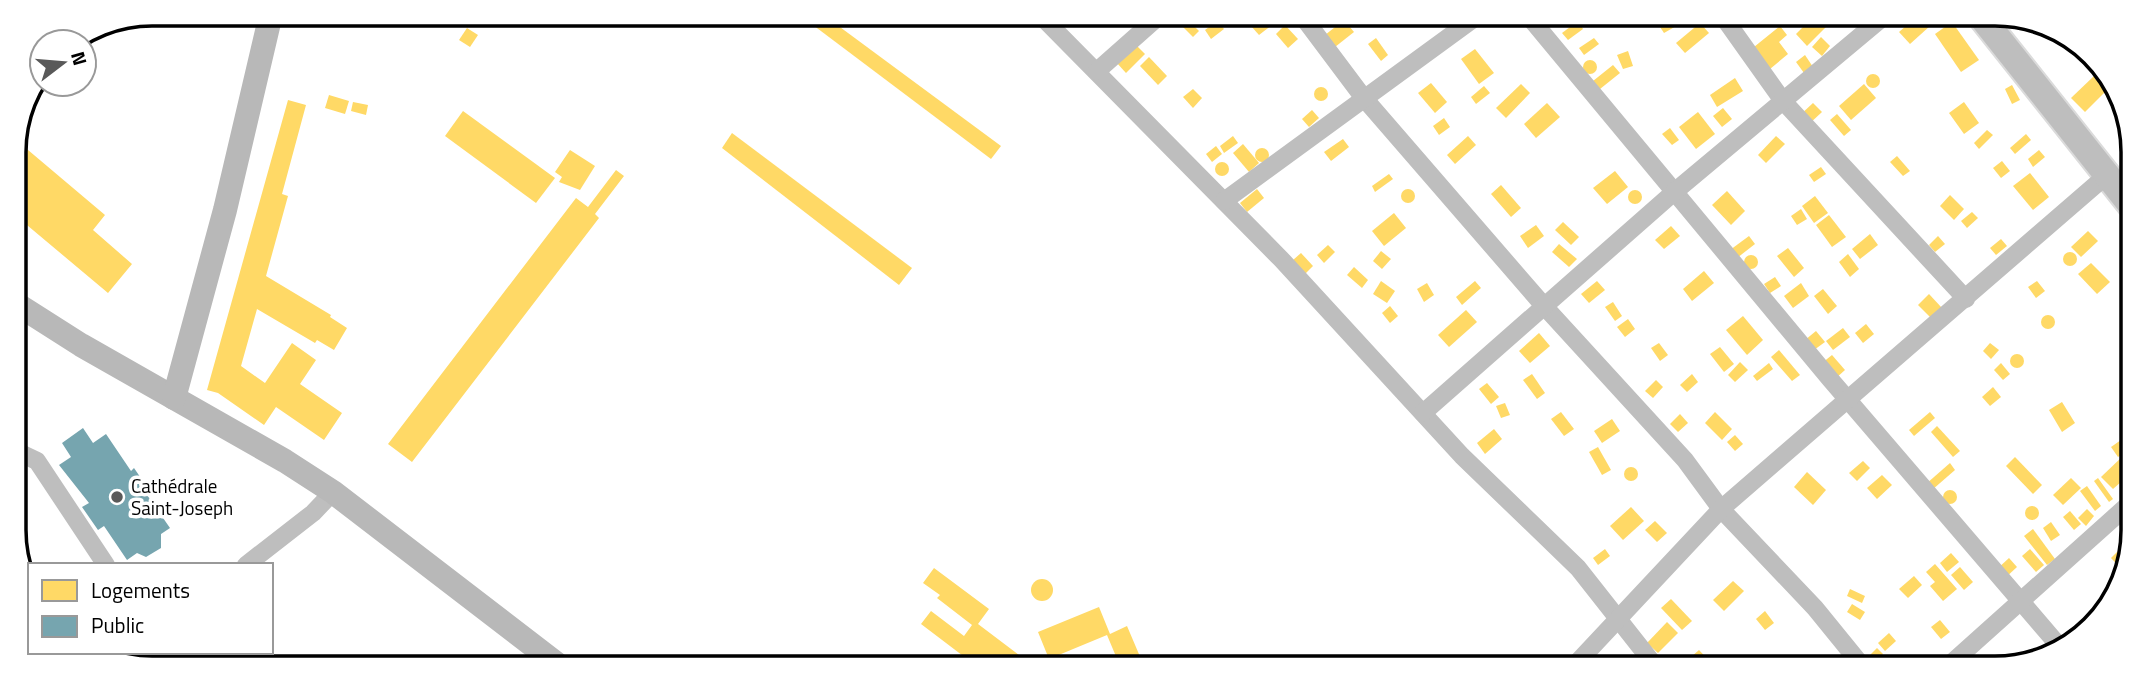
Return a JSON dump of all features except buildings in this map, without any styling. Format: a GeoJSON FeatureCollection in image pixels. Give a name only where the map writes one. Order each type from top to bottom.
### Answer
{"type":"FeatureCollection","features":[{"type":"Feature","properties":{"kind":"main road"},"geometry":{"type":"LineString","coordinates":[[1989,26],[2121,186]]}},
{"type":"Feature","properties":{"kind":"street"},"geometry":{"type":"LineString","coordinates":[[1097,71],[1147,26]]}},
{"type":"Feature","properties":{"kind":"street"},"geometry":{"type":"LineString","coordinates":[[1310,26],[1363,96],[1544,306],[1685,460],[1721,509],[1815,608],[1853,655]]}},
{"type":"Feature","properties":{"kind":"street"},"geometry":{"type":"LineString","coordinates":[[1224,201],[1290,155],[1363,96],[1463,26]]}},
{"type":"Feature","properties":{"kind":"street"},"geometry":{"type":"LineString","coordinates":[[1537,26],[1673,193],[2054,641]]}},
{"type":"Feature","properties":{"kind":"street"},"geometry":{"type":"LineString","coordinates":[[1730,26],[1783,101],[1966,299]]}},
{"type":"Feature","properties":{"kind":"street"},"geometry":{"type":"LineString","coordinates":[[1423,413],[1673,193],[1872,26]]}},
{"type":"Feature","properties":{"kind":"street"},"geometry":{"type":"LineString","coordinates":[[174,398],[228,197],[268,27]]}},
{"type":"Feature","properties":{"kind":"street"},"geometry":{"type":"LineString","coordinates":[[1052,27],[1224,201],[1462,456],[1578,568],[1646,655]]}},
{"type":"Feature","properties":{"kind":"street"},"geometry":{"type":"LineString","coordinates":[[1585,655],[1721,509],[1966,299],[2121,186]]}},
{"type":"Feature","properties":{"kind":"street"},"geometry":{"type":"LineString","coordinates":[[27,310],[333,492],[546,656]]}},
{"type":"Feature","properties":{"kind":"street"},"geometry":{"type":"LineString","coordinates":[[26,456],[37,461],[105,563]]}},
{"type":"Feature","properties":{"kind":"street"},"geometry":{"type":"LineString","coordinates":[[249,563],[313,513],[333,492]]}},
{"type":"Feature","properties":{"kind":"street"},"geometry":{"type":"LineString","coordinates":[[1960,655],[2121,512]]}},
{"type":"Feature","properties":{"kind":"place","name":"Cathédrale Saint-Joseph"},"geometry":{"type":"Point","coordinates":[117,497]}}]}
